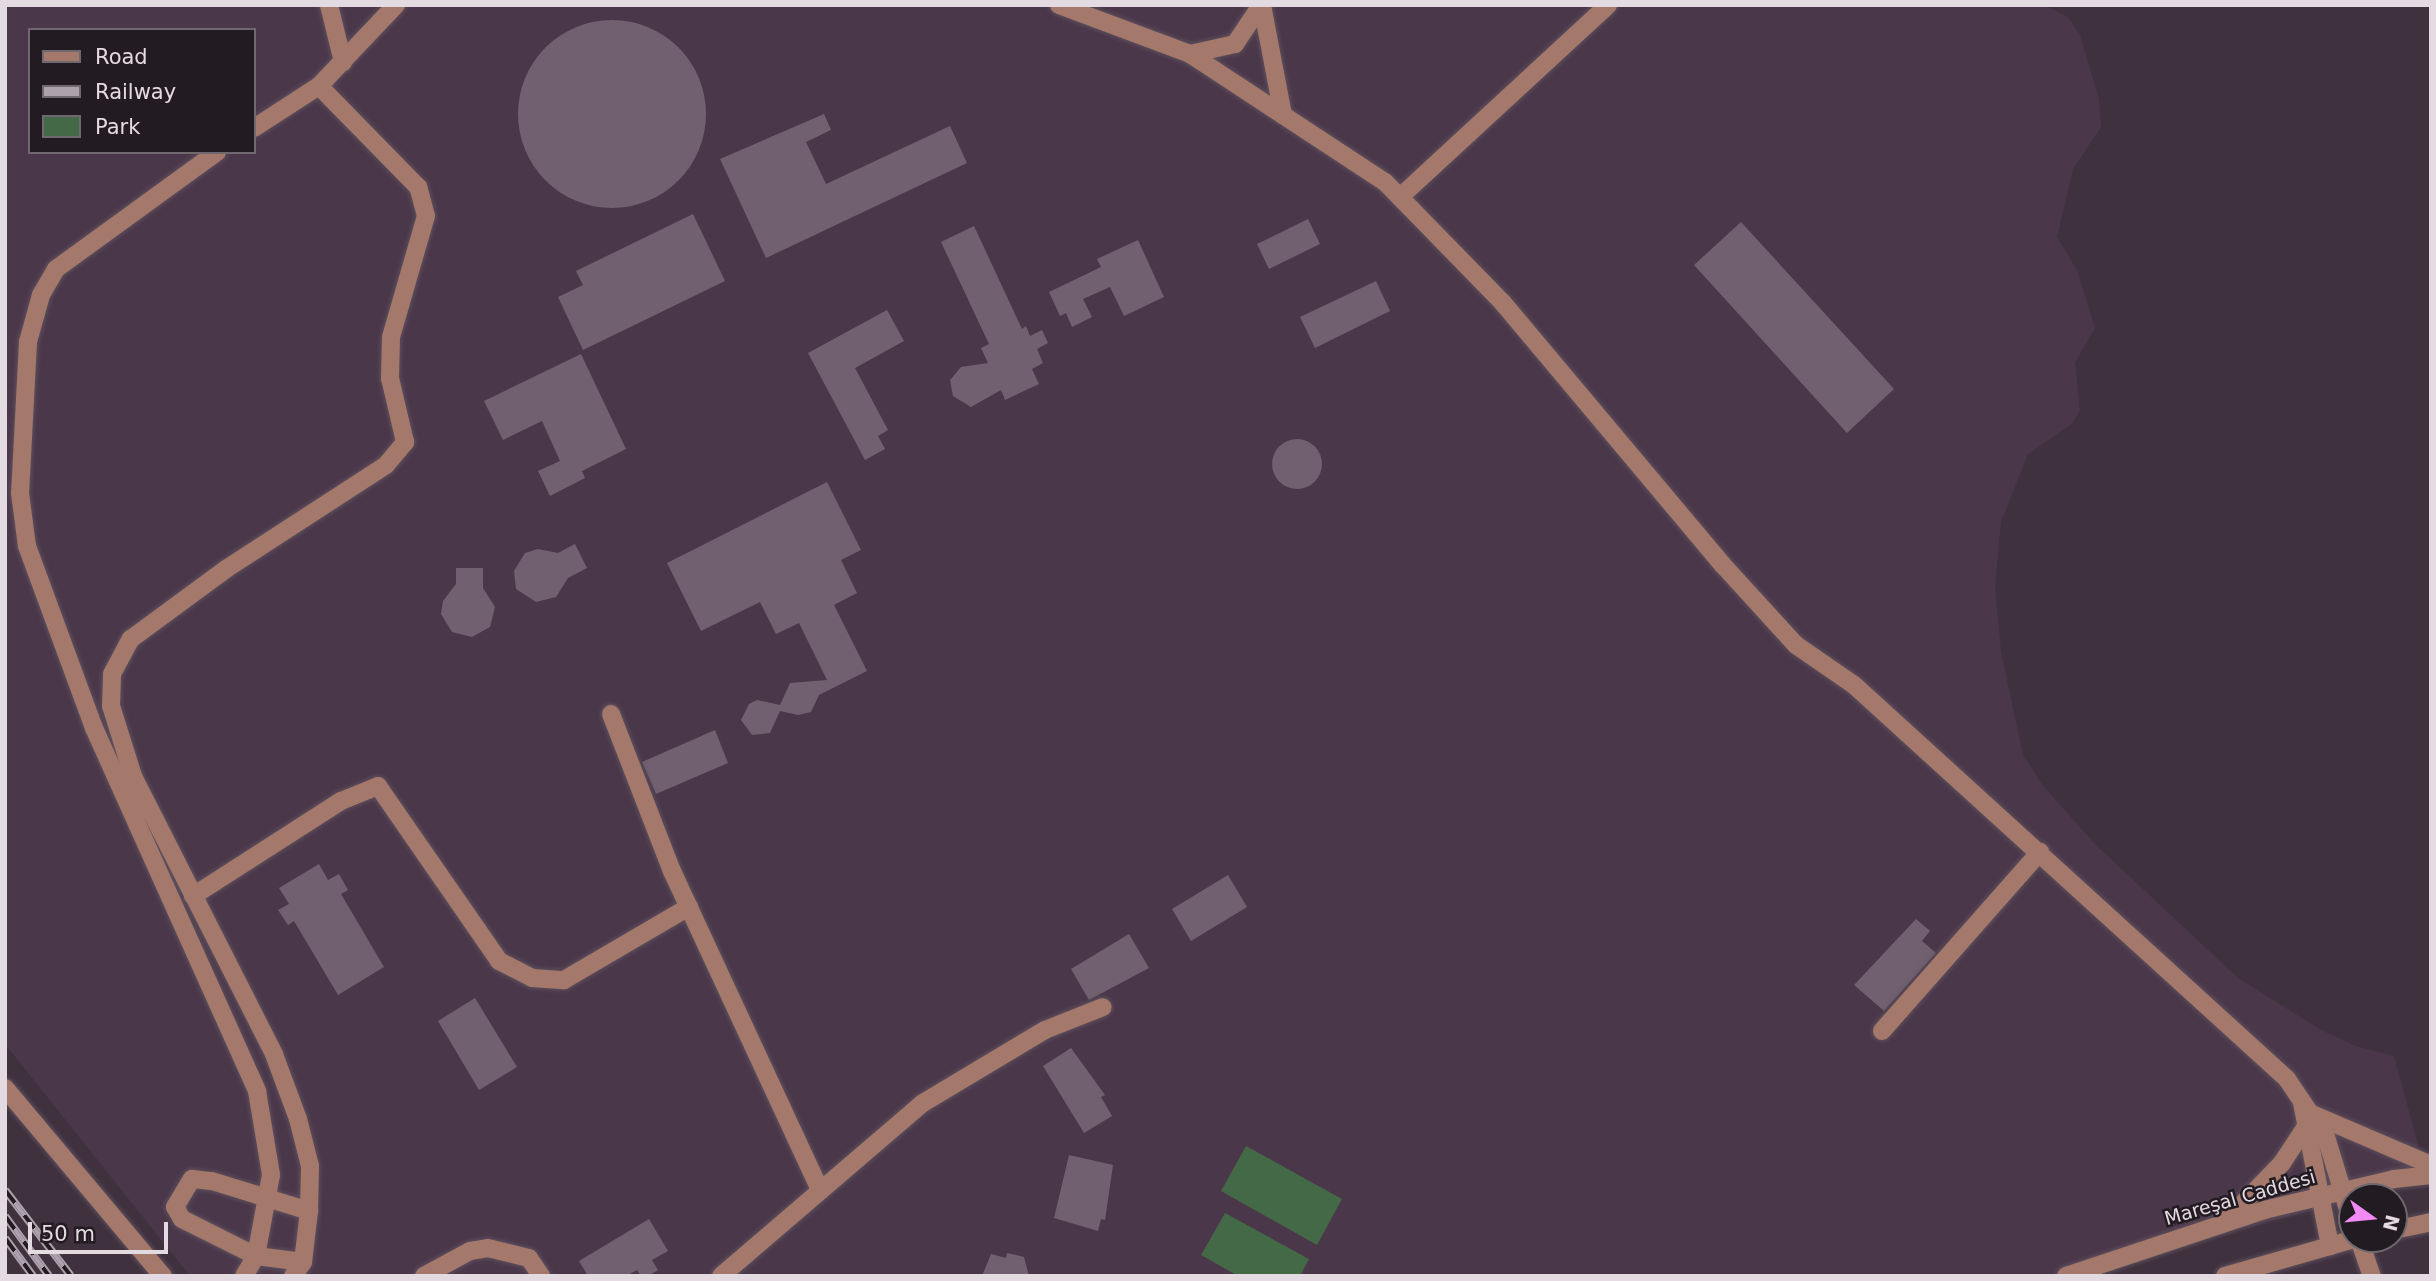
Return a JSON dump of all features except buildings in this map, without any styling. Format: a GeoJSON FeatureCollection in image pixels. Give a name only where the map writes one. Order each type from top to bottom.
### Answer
{"type":"FeatureCollection","features":[{"type":"Feature","properties":{"kind":"street"},"geometry":{"type":"LineString","coordinates":[[329,5],[343,62]]}},
{"type":"Feature","properties":{"kind":"street"},"geometry":{"type":"LineString","coordinates":[[256,127],[319,86],[396,5]]}},
{"type":"Feature","properties":{"kind":"street"},"geometry":{"type":"LineString","coordinates":[[1059,5],[1190,54],[1385,182],[1503,303],[1722,564],[1796,645],[1854,685],[2287,1079],[2305,1114],[2326,1137],[2338,1183]]}},
{"type":"Feature","properties":{"kind":"street"},"geometry":{"type":"LineString","coordinates":[[1190,54],[1235,44],[1261,5]]}},
{"type":"Feature","properties":{"kind":"street"},"geometry":{"type":"LineString","coordinates":[[1261,5],[1283,115]]}},
{"type":"Feature","properties":{"kind":"street"},"geometry":{"type":"LineString","coordinates":[[1401,198],[1608,5]]}},
{"type":"Feature","properties":{"kind":"street"},"geometry":{"type":"LineString","coordinates":[[309,1211],[212,1181],[192,1179],[175,1207],[182,1219],[256,1256],[298,1269],[309,1211],[310,1166],[274,1054],[133,776],[111,706],[113,674],[131,639],[226,569],[386,466],[405,442],[390,379],[391,337],[426,216],[418,187],[319,86]]}},
{"type":"Feature","properties":{"kind":"street"},"geometry":{"type":"LineString","coordinates":[[214,154],[56,269],[41,295],[28,342],[20,493],[27,546],[94,728],[257,1091],[271,1175],[256,1256],[244,1276]]}},
{"type":"Feature","properties":{"kind":"street"},"geometry":{"type":"LineString","coordinates":[[611,714],[689,907],[820,1190]]}},
{"type":"Feature","properties":{"kind":"street"},"geometry":{"type":"LineString","coordinates":[[193,896],[341,801],[378,786],[499,961],[532,978],[564,980],[689,907]]}},
{"type":"Feature","properties":{"kind":"street"},"geometry":{"type":"LineString","coordinates":[[1882,1031],[2040,852]]}},
{"type":"Feature","properties":{"kind":"street"},"geometry":{"type":"LineString","coordinates":[[721,1276],[923,1103],[1045,1030],[1104,1007]]}},
{"type":"Feature","properties":{"kind":"street"},"geometry":{"type":"LineString","coordinates":[[5,1088],[163,1276]]}},
{"type":"Feature","properties":{"kind":"street"},"geometry":{"type":"LineString","coordinates":[[2305,1114],[2431,1165]]}},
{"type":"Feature","properties":{"kind":"street"},"geometry":{"type":"LineString","coordinates":[[2305,1114],[2317,1197],[2330,1246]]}},
{"type":"Feature","properties":{"kind":"street"},"geometry":{"type":"LineString","coordinates":[[2224,1223],[2282,1163],[2305,1114]]}},
{"type":"Feature","properties":{"kind":"street","name":"Mareşal Caddesi"},"geometry":{"type":"LineString","coordinates":[[2386,1183],[2431,1175]]}},
{"type":"Feature","properties":{"kind":"street","name":"Mareşal Caddesi"},"geometry":{"type":"LineString","coordinates":[[2066,1276],[2224,1223],[2338,1192]]}},
{"type":"Feature","properties":{"kind":"street"},"geometry":{"type":"LineString","coordinates":[[2408,1227],[2431,1222]]}},
{"type":"Feature","properties":{"kind":"street"},"geometry":{"type":"LineString","coordinates":[[2225,1276],[2338,1244]]}},
{"type":"Feature","properties":{"kind":"street"},"geometry":{"type":"LineString","coordinates":[[424,1276],[470,1251],[488,1248],[529,1258],[541,1276]]}},
{"type":"Feature","properties":{"kind":"street"},"geometry":{"type":"LineString","coordinates":[[2362,1253],[2372,1276]]}},
{"type":"Feature","properties":{"kind":"shaded area"},"geometry":{"type":"Polygon","coordinates":[[[5,5],[2048,7],[2068,17],[2080,35],[2099,99],[2101,127],[2073,169],[2057,237],[2077,270],[2095,328],[2075,363],[2080,410],[2072,424],[2028,454],[2001,522],[1995,586],[2001,652],[2023,755],[2043,786],[2097,846],[2238,978],[2321,1030],[2356,1046],[2394,1056],[2427,1178],[2408,1183],[2338,1183],[2338,1203],[2076,1276],[190,1276],[5,1044],[5,5]]]}},
{"type":"Feature","properties":{"kind":"green space"},"geometry":{"type":"Polygon","coordinates":[[[1246,1146],[1342,1199],[1317,1245],[1221,1191],[1246,1146]]]}},
{"type":"Feature","properties":{"kind":"green space"},"geometry":{"type":"Polygon","coordinates":[[[1225,1213],[1309,1259],[1300,1276],[1238,1276],[1201,1255],[1225,1213]]]}},
{"type":"Feature","properties":{"kind":"railway"},"geometry":{"type":"LineString","coordinates":[[5,1190],[71,1276]]}},
{"type":"Feature","properties":{"kind":"railway"},"geometry":{"type":"LineString","coordinates":[[5,1216],[49,1276]]}},
{"type":"Feature","properties":{"kind":"railway"},"geometry":{"type":"LineString","coordinates":[[5,1238],[33,1276]]}}]}
